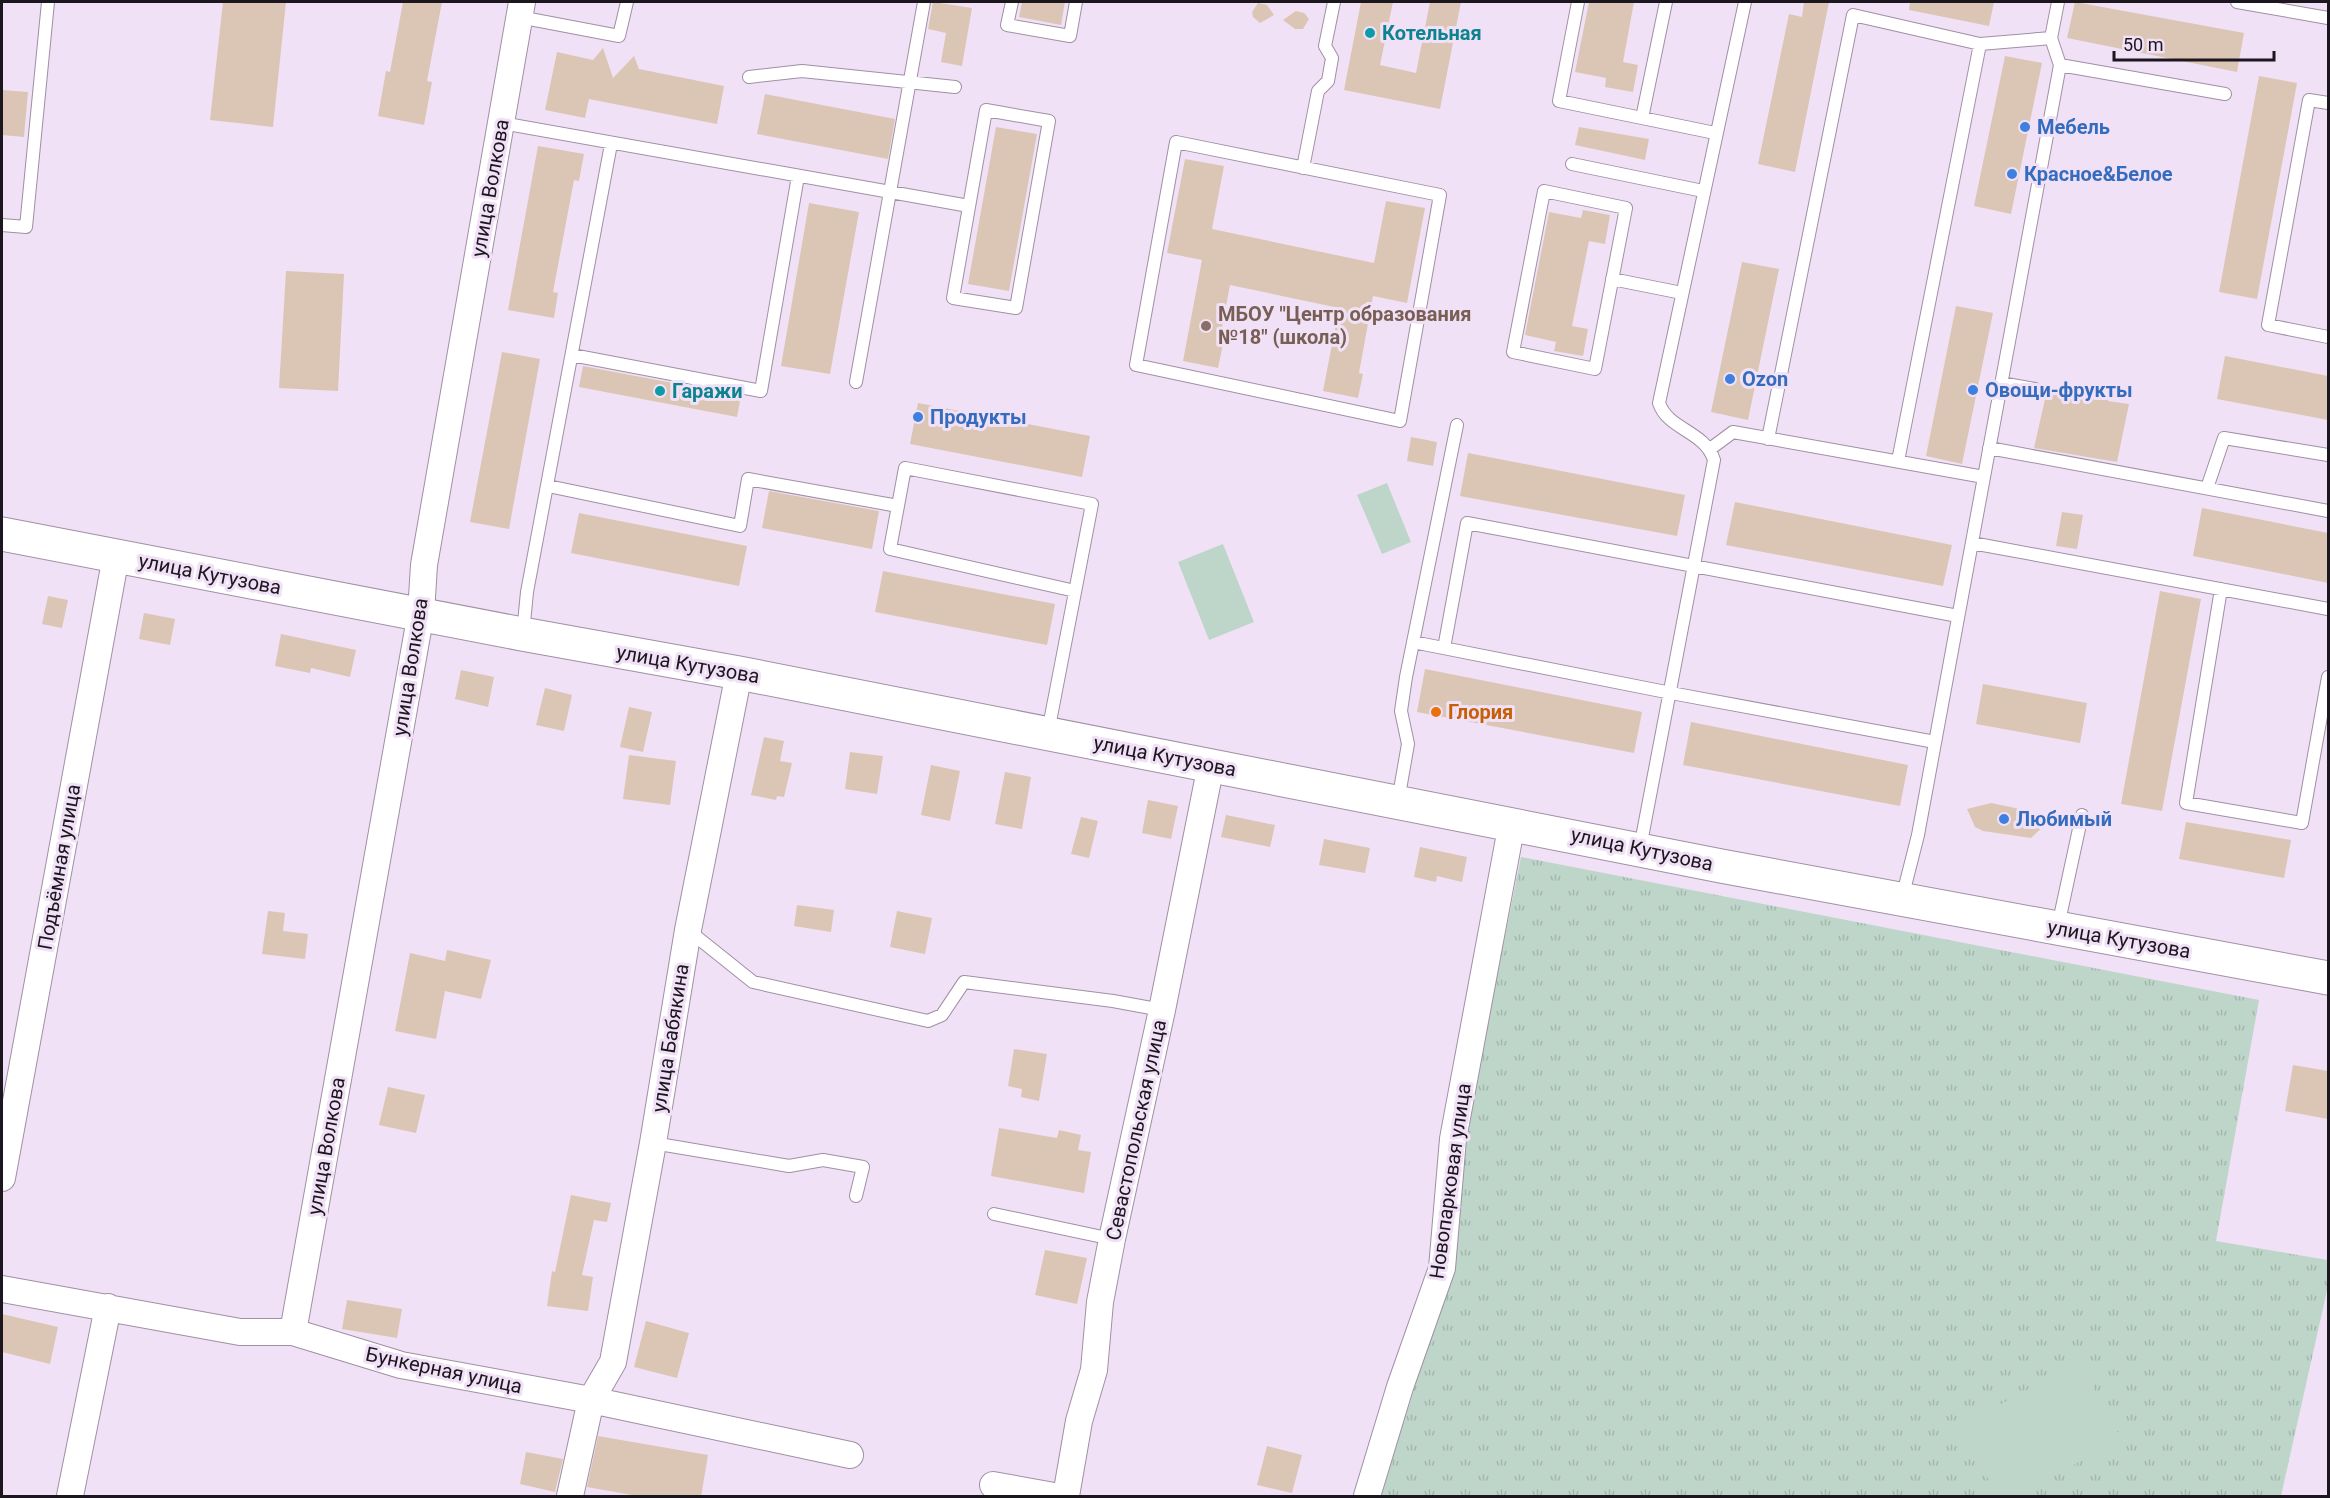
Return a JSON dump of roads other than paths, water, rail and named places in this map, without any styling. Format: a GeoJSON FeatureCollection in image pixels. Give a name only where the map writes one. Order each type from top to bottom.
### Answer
{"type":"FeatureCollection","features":[{"type":"Feature","properties":{"kind":"main road","name":"улица Кутузова"},"geometry":{"type":"LineString","coordinates":[[2,534],[522,634],[739,673],[1902,899],[2328,978]]}},
{"type":"Feature","properties":{"kind":"street","name":"улица Волкова"},"geometry":{"type":"LineString","coordinates":[[293,1332],[421,613],[424,565],[521,9]]}},
{"type":"Feature","properties":{"kind":"street","name":"Подъёмная улица"},"geometry":{"type":"LineString","coordinates":[[2,1178],[116,556]]}},
{"type":"Feature","properties":{"kind":"street","name":"улица Бабякина"},"geometry":{"type":"LineString","coordinates":[[570,1497],[591,1400],[613,1362],[653,1143],[688,930],[739,673]]}},
{"type":"Feature","properties":{"kind":"street","name":"Севастопольская улица"},"geometry":{"type":"LineString","coordinates":[[1066,1497],[1079,1421],[1094,1370],[1100,1302],[1112,1239],[1162,1010],[1211,765]]}},
{"type":"Feature","properties":{"kind":"street","name":"Новопарковая улица"},"geometry":{"type":"LineString","coordinates":[[1367,1497],[1400,1387],[1442,1268],[1453,1139],[1512,823]]}},
{"type":"Feature","properties":{"kind":"street","name":"Бункерная улица"},"geometry":{"type":"LineString","coordinates":[[2,1289],[240,1332],[293,1332],[401,1365],[591,1400],[850,1455]]}},
{"type":"Feature","properties":{"kind":"street"},"geometry":{"type":"LineString","coordinates":[[70,1497],[108,1307]]}},
{"type":"Feature","properties":{"kind":"street"},"geometry":{"type":"LineString","coordinates":[[993,1485],[1054,1497]]}},
{"type":"Feature","properties":{"kind":"lane"},"geometry":{"type":"LineString","coordinates":[[2,225],[26,226],[48,2]]}},
{"type":"Feature","properties":{"kind":"lane"},"geometry":{"type":"LineString","coordinates":[[521,9],[619,36],[627,2]]}},
{"type":"Feature","properties":{"kind":"lane"},"geometry":{"type":"LineString","coordinates":[[856,382],[924,2]]}},
{"type":"Feature","properties":{"kind":"lane"},"geometry":{"type":"LineString","coordinates":[[1009,2],[1007,25],[1070,36],[1076,2]]}},
{"type":"Feature","properties":{"kind":"lane"},"geometry":{"type":"LineString","coordinates":[[1303,168],[1318,92],[1328,81],[1332,58],[1325,46],[1334,2]]}},
{"type":"Feature","properties":{"kind":"lane"},"geometry":{"type":"LineString","coordinates":[[1578,2],[1559,101],[1715,133]]}},
{"type":"Feature","properties":{"kind":"lane"},"geometry":{"type":"LineString","coordinates":[[1642,118],[1666,2]]}},
{"type":"Feature","properties":{"kind":"lane"},"geometry":{"type":"LineString","coordinates":[[1640,848],[1714,460],[1710,449],[1663,414],[1659,403],[1715,133],[1745,2]]}},
{"type":"Feature","properties":{"kind":"lane"},"geometry":{"type":"LineString","coordinates":[[1902,899],[1918,835],[2060,64],[2051,38],[2058,2]]}},
{"type":"Feature","properties":{"kind":"lane"},"geometry":{"type":"LineString","coordinates":[[2237,2],[2328,18]]}},
{"type":"Feature","properties":{"kind":"lane"},"geometry":{"type":"LineString","coordinates":[[1768,439],[1853,15],[1980,44],[2051,38]]}},
{"type":"Feature","properties":{"kind":"lane"},"geometry":{"type":"LineString","coordinates":[[1898,461],[1980,44]]}},
{"type":"Feature","properties":{"kind":"lane"},"geometry":{"type":"LineString","coordinates":[[2060,64],[2225,94]]}},
{"type":"Feature","properties":{"kind":"lane"},"geometry":{"type":"LineString","coordinates":[[749,77],[802,71],[955,87]]}},
{"type":"Feature","properties":{"kind":"lane"},"geometry":{"type":"LineString","coordinates":[[2328,103],[2309,100],[2268,325],[2328,337]]}},
{"type":"Feature","properties":{"kind":"lane"},"geometry":{"type":"LineString","coordinates":[[986,110],[1049,121],[1016,308],[953,298],[969,206],[986,110]]}},
{"type":"Feature","properties":{"kind":"lane"},"geometry":{"type":"LineString","coordinates":[[502,123],[969,206]]}},
{"type":"Feature","properties":{"kind":"lane"},"geometry":{"type":"LineString","coordinates":[[1176,142],[1303,168],[1440,195],[1400,421],[1136,365],[1176,142]]}},
{"type":"Feature","properties":{"kind":"lane"},"geometry":{"type":"LineString","coordinates":[[522,634],[527,592],[611,144]]}},
{"type":"Feature","properties":{"kind":"lane"},"geometry":{"type":"LineString","coordinates":[[1572,164],[1703,191]]}},
{"type":"Feature","properties":{"kind":"lane"},"geometry":{"type":"LineString","coordinates":[[572,355],[761,391],[798,176]]}},
{"type":"Feature","properties":{"kind":"lane"},"geometry":{"type":"LineString","coordinates":[[1544,191],[1626,208],[1612,279],[1595,369],[1513,352],[1544,191]]}},
{"type":"Feature","properties":{"kind":"lane"},"geometry":{"type":"LineString","coordinates":[[1612,279],[1682,293]]}},
{"type":"Feature","properties":{"kind":"lane"},"geometry":{"type":"LineString","coordinates":[[2001,383],[2035,389]]}},
{"type":"Feature","properties":{"kind":"lane"},"geometry":{"type":"LineString","coordinates":[[1398,802],[1408,744],[1401,711],[1457,425]]}},
{"type":"Feature","properties":{"kind":"lane"},"geometry":{"type":"LineString","coordinates":[[1710,449],[1733,432],[1984,477]]}},
{"type":"Feature","properties":{"kind":"lane"},"geometry":{"type":"LineString","coordinates":[[2207,488],[2224,438],[2328,454]]}},
{"type":"Feature","properties":{"kind":"lane"},"geometry":{"type":"LineString","coordinates":[[1989,448],[2328,511]]}},
{"type":"Feature","properties":{"kind":"lane"},"geometry":{"type":"LineString","coordinates":[[1047,733],[1075,591],[1092,504],[905,468],[890,549],[1075,591]]}},
{"type":"Feature","properties":{"kind":"lane"},"geometry":{"type":"LineString","coordinates":[[548,486],[740,526],[748,479],[898,506]]}},
{"type":"Feature","properties":{"kind":"lane"},"geometry":{"type":"LineString","coordinates":[[1444,648],[1467,524],[1959,616]]}},
{"type":"Feature","properties":{"kind":"lane"},"geometry":{"type":"LineString","coordinates":[[1972,543],[2328,609]]}},
{"type":"Feature","properties":{"kind":"lane"},"geometry":{"type":"LineString","coordinates":[[2221,589],[2186,803],[2302,823],[2328,677]]}},
{"type":"Feature","properties":{"kind":"lane"},"geometry":{"type":"LineString","coordinates":[[1413,642],[1935,742]]}},
{"type":"Feature","properties":{"kind":"lane"},"geometry":{"type":"LineString","coordinates":[[2058,928],[2082,815]]}},
{"type":"Feature","properties":{"kind":"lane"},"geometry":{"type":"LineString","coordinates":[[688,930],[753,982],[858,1008],[928,1021],[942,1015],[964,982],[1113,1001],[1162,1010]]}},
{"type":"Feature","properties":{"kind":"lane"},"geometry":{"type":"LineString","coordinates":[[653,1143],[789,1166],[823,1160],[863,1167],[856,1196]]}},
{"type":"Feature","properties":{"kind":"lane"},"geometry":{"type":"LineString","coordinates":[[994,1214],[1112,1239]]}},
{"type":"Feature","properties":{"kind":"place","name":"Котельная"},"geometry":{"type":"Point","coordinates":[1370,33]}},
{"type":"Feature","properties":{"kind":"place","name":"Мебель"},"geometry":{"type":"Point","coordinates":[2025,127]}},
{"type":"Feature","properties":{"kind":"place","name":"Красное&Белое"},"geometry":{"type":"Point","coordinates":[2012,174]}},
{"type":"Feature","properties":{"kind":"place","name":"МБОУ \"Центр образования №18\" (школа)"},"geometry":{"type":"Point","coordinates":[1206,326]}},
{"type":"Feature","properties":{"kind":"place","name":"Ozon"},"geometry":{"type":"Point","coordinates":[1730,379]}},
{"type":"Feature","properties":{"kind":"place","name":"Овощи-фрукты"},"geometry":{"type":"Point","coordinates":[1973,390]}},
{"type":"Feature","properties":{"kind":"place","name":"Гаражи"},"geometry":{"type":"Point","coordinates":[660,391]}},
{"type":"Feature","properties":{"kind":"place","name":"Продукты"},"geometry":{"type":"Point","coordinates":[918,417]}},
{"type":"Feature","properties":{"kind":"place","name":"Глория"},"geometry":{"type":"Point","coordinates":[1436,712]}},
{"type":"Feature","properties":{"kind":"place","name":"Любимый"},"geometry":{"type":"Point","coordinates":[2004,819]}}]}
